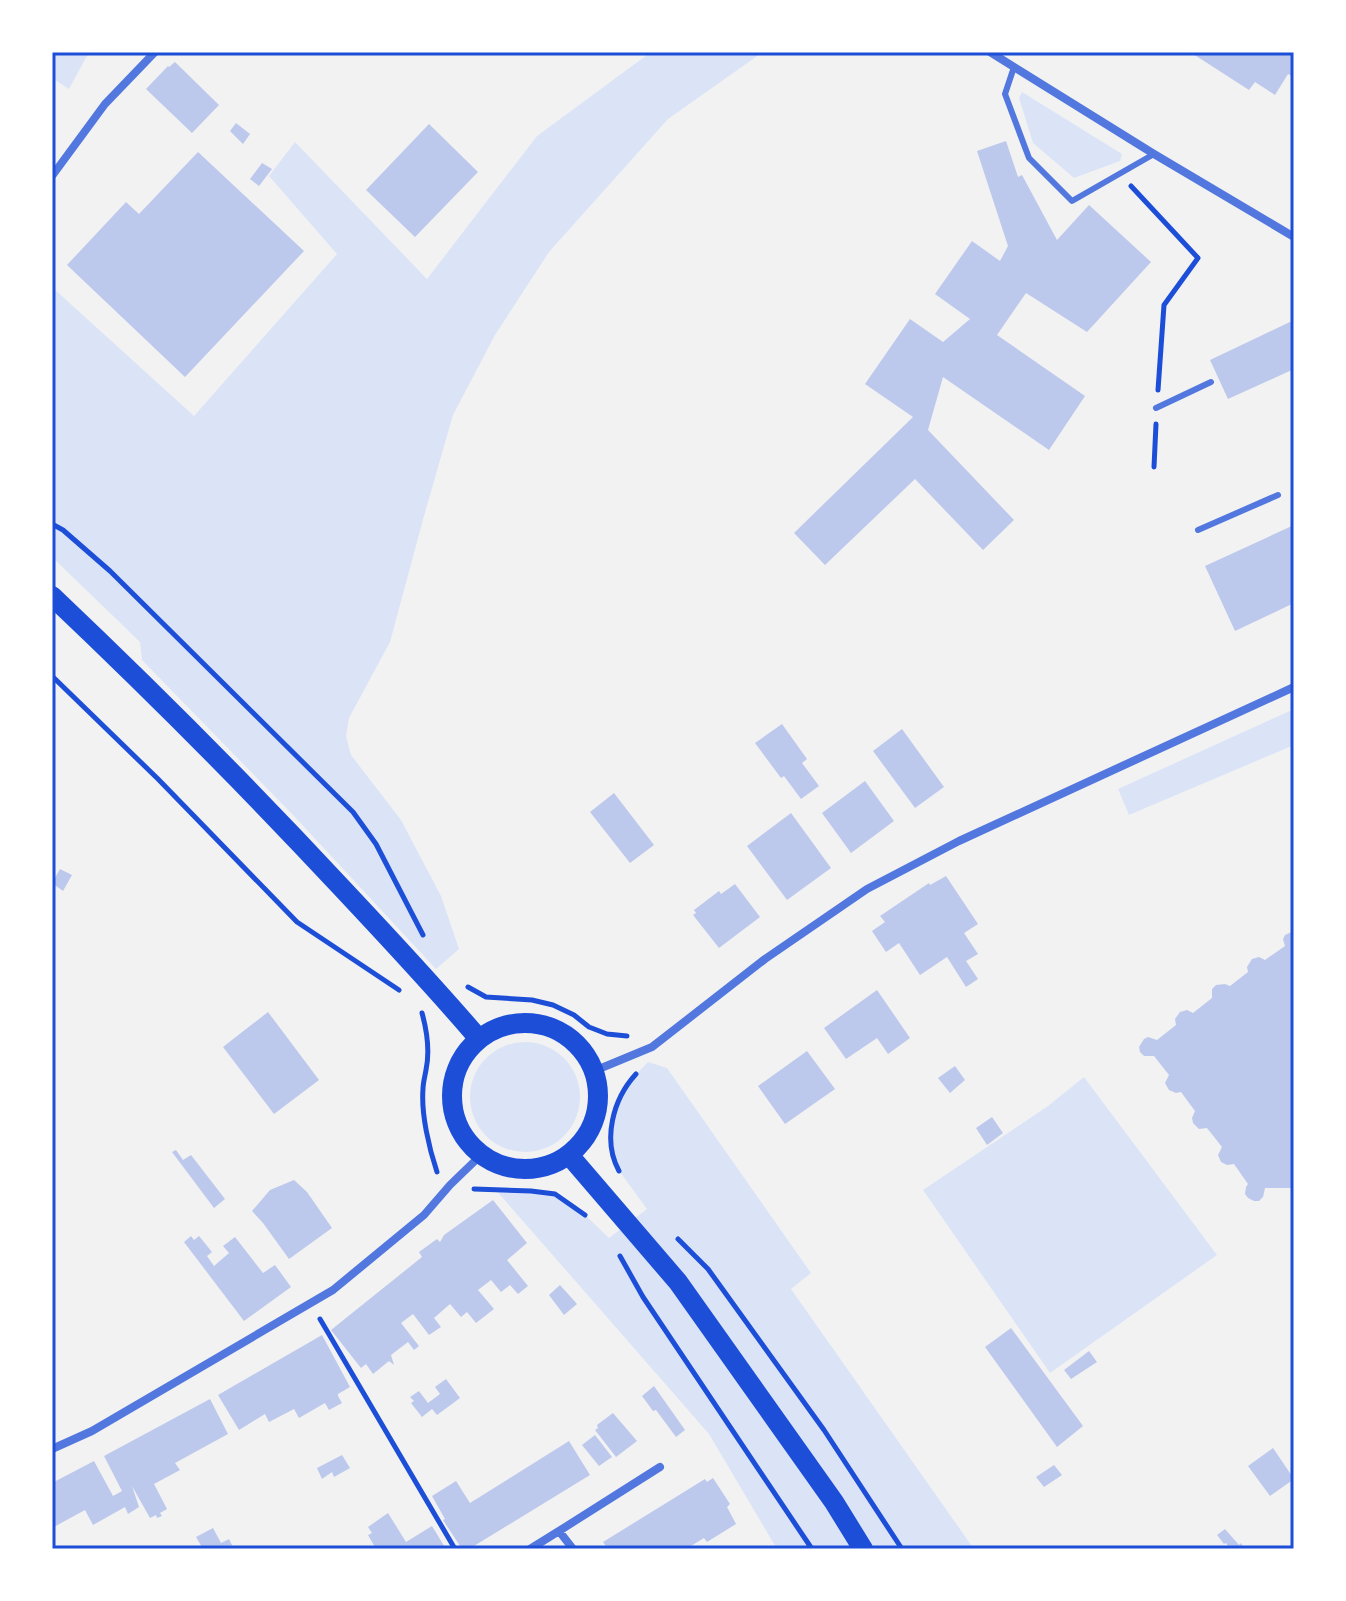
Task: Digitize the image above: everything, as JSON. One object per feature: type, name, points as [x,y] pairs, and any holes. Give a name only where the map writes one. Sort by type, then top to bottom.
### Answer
[{"type":"main road","points":[[52,596],[263,803],[479,1039]]},
{"type":"main road","points":[[521,1023],[544,1026],[565,1035],[582,1050],[594,1071],[599,1094],[596,1117],[585,1138],[569,1155],[553,1164],[534,1169],[515,1169],[497,1164],[481,1155],[465,1139],[455,1119],[451,1097],[454,1076],[464,1056],[479,1039],[498,1028],[521,1023]]},
{"type":"main road","points":[[569,1155],[678,1282],[834,1502],[863,1549]]},
{"type":"street","points":[[52,176],[105,104],[155,52]]},
{"type":"street","points":[[990,52],[1294,237]]},
{"type":"street","points":[[594,1071],[652,1047],[765,959],[867,889],[959,841],[1294,687]]},
{"type":"street","points":[[52,1449],[92,1431],[333,1290],[424,1215],[481,1155]]},
{"type":"street","points":[[530,1549],[660,1467]]},
{"type":"street","points":[[559,1531],[573,1549]]},
{"type":"lane","points":[[1014,67],[1005,94],[1029,158],[1072,201],[1154,154]]},
{"type":"lane","points":[[1156,408],[1211,382]]},
{"type":"lane","points":[[1198,530],[1278,495]]},
{"type":"path","points":[[1120,174],[1198,258],[1164,305],[1154,467]]},
{"type":"path","points":[[52,524],[110,571],[353,812],[376,844],[424,938]]},
{"type":"path","points":[[52,676],[158,779],[297,922],[407,994]]},
{"type":"path","points":[[462,983],[486,997],[532,1000],[553,1005],[574,1015],[589,1027],[607,1034],[628,1036],[648,1062],[625,1086],[611,1129],[610,1149],[624,1178]]},
{"type":"path","points":[[419,1002],[428,1045],[423,1109],[437,1172]]},
{"type":"path","points":[[464,1197],[475,1189],[555,1194],[592,1221]]},
{"type":"path","points":[[677,1239],[708,1269],[824,1430],[902,1549]]},
{"type":"path","points":[[616,1250],[643,1297],[812,1549]]},
{"type":"path","points":[[311,1302],[455,1549]]},
{"type":"shaded area","points":[[52,52],[89,52],[69,89],[52,78]]},
{"type":"shaded area","points":[[651,52],[763,52],[668,119],[549,252],[495,335],[453,415],[390,642],[349,718],[346,736],[351,755],[401,820],[441,896],[459,949],[436,969],[294,816],[142,660],[140,642],[52,557],[52,287],[194,416],[337,254],[269,176],[295,142],[427,279],[537,136]]},
{"type":"shaded area","points":[[1022,92],[1122,154],[1120,161],[1074,178],[1033,143],[1019,98]]},
{"type":"shaded area","points":[[1294,709],[1294,745],[1129,815],[1118,789]]},
{"type":"shaded area","points":[[525,1042],[546,1046],[564,1058],[576,1076],[580,1097],[576,1118],[564,1136],[546,1148],[525,1152],[504,1148],[486,1136],[474,1118],[470,1097],[474,1076],[486,1058],[504,1046]]},
{"type":"shaded area","points":[[648,1062],[667,1068],[811,1273],[791,1289],[974,1549],[777,1549],[709,1434],[495,1189],[555,1194],[583,1213],[609,1238],[647,1209],[617,1168],[611,1129],[625,1086]]},
{"type":"shaded area","points":[[1084,1077],[1217,1255],[1050,1373],[923,1190],[1048,1106]]},
{"type":"building","points":[[1190,52],[1294,52],[1294,77],[1288,74],[1275,95],[1255,82],[1249,90]]},
{"type":"building","points":[[175,62],[219,105],[192,133],[146,89]]},
{"type":"building","points":[[236,123],[250,134],[243,144],[230,131]]},
{"type":"building","points":[[429,124],[478,172],[415,237],[366,190]]},
{"type":"building","points":[[1006,141],[1018,177],[1022,175],[1057,240],[1089,205],[1151,262],[1087,332],[1026,293],[997,335],[1085,396],[1049,450],[943,377],[928,430],[1014,520],[983,550],[915,479],[825,565],[794,533],[913,417],[865,384],[910,319],[943,342],[970,319],[935,294],[972,241],[1000,261],[1008,246],[977,151]]},
{"type":"building","points":[[198,152],[304,251],[185,377],[67,265],[126,202],[139,214]]},
{"type":"building","points":[[262,163],[272,169],[259,186],[250,179]]},
{"type":"building","points":[[1294,320],[1294,369],[1228,399],[1210,360]]},
{"type":"building","points":[[1294,525],[1294,603],[1235,631],[1205,566]]},
{"type":"building","points":[[782,724],[807,759],[802,763],[819,786],[801,799],[755,743]]},
{"type":"building","points":[[902,729],[944,787],[915,808],[873,751]]},
{"type":"building","points":[[865,781],[894,821],[851,853],[822,813]]},
{"type":"building","points":[[614,793],[654,845],[630,863],[590,812]]},
{"type":"building","points":[[791,813],[831,868],[787,900],[747,846]]},
{"type":"building","points":[[60,869],[72,875],[63,891],[52,883]]},
{"type":"building","points":[[946,876],[978,924],[964,933],[978,954],[966,961],[978,979],[966,987],[947,957],[920,975],[899,943],[886,952],[872,931],[885,922],[880,916],[929,883]]},
{"type":"building","points":[[735,884],[760,917],[719,948],[693,915],[696,913],[694,910],[719,891],[721,894]]},
{"type":"building","points":[[1294,931],[1294,1188],[1265,1188],[1263,1197],[1254,1201],[1245,1194],[1248,1184],[1234,1164],[1221,1162],[1218,1155],[1222,1147],[1207,1128],[1199,1129],[1193,1123],[1195,1111],[1181,1092],[1169,1090],[1165,1083],[1169,1075],[1154,1056],[1144,1056],[1139,1047],[1144,1039],[1157,1040],[1176,1025],[1175,1019],[1180,1012],[1187,1010],[1193,1013],[1212,998],[1212,989],[1216,985],[1230,986],[1248,972],[1247,967],[1252,959],[1259,957],[1265,960],[1285,946],[1285,935]]},
{"type":"building","points":[[877,990],[910,1038],[888,1054],[877,1038],[846,1059],[824,1028]]},
{"type":"building","points":[[268,1012],[319,1080],[274,1114],[223,1047]]},
{"type":"building","points":[[807,1051],[835,1089],[785,1124],[758,1086]]},
{"type":"building","points":[[955,1066],[965,1080],[950,1093],[938,1078]]},
{"type":"building","points":[[992,1117],[1003,1133],[987,1145],[976,1128]]},
{"type":"building","points":[[176,1150],[183,1160],[191,1155],[225,1199],[214,1208],[172,1152]]},
{"type":"building","points":[[294,1180],[307,1192],[332,1228],[289,1259],[252,1211],[270,1190]]},
{"type":"building","points":[[493,1200],[527,1243],[507,1260],[528,1286],[518,1294],[510,1285],[501,1292],[491,1280],[478,1290],[494,1309],[476,1323],[467,1312],[461,1317],[450,1304],[434,1318],[441,1327],[429,1335],[413,1314],[401,1323],[419,1346],[414,1350],[408,1342],[391,1355],[394,1365],[389,1361],[373,1374],[366,1364],[361,1368],[331,1330],[422,1257],[419,1252],[437,1239],[440,1242],[444,1235]]},
{"type":"building","points":[[191,1236],[194,1240],[199,1236],[212,1252],[207,1256],[214,1266],[229,1253],[223,1246],[235,1237],[263,1273],[275,1265],[291,1287],[244,1321],[184,1242]]},
{"type":"building","points":[[560,1285],[577,1304],[564,1315],[549,1295]]},
{"type":"building","points":[[1011,1328],[1083,1426],[1057,1447],[985,1347]]},
{"type":"building","points":[[322,1335],[350,1387],[338,1394],[342,1403],[329,1410],[325,1403],[299,1418],[294,1409],[269,1422],[265,1414],[239,1430],[218,1395]]},
{"type":"building","points":[[1089,1351],[1097,1362],[1071,1379],[1064,1370]]},
{"type":"building","points":[[446,1379],[460,1398],[437,1415],[432,1409],[422,1417],[410,1397],[419,1391],[428,1403],[440,1394],[435,1387]]},
{"type":"building","points":[[654,1386],[685,1430],[676,1437],[642,1396]]},
{"type":"building","points":[[210,1399],[228,1434],[175,1463],[180,1470],[154,1484],[167,1509],[160,1513],[162,1516],[150,1518],[132,1486],[139,1507],[128,1514],[125,1507],[93,1525],[85,1510],[52,1528],[52,1483],[94,1461],[113,1496],[122,1491],[104,1456]]},
{"type":"building","points":[[613,1413],[637,1441],[616,1457],[595,1430]]},
{"type":"building","points":[[595,1435],[612,1457],[599,1466],[582,1445]]},
{"type":"building","points":[[569,1441],[590,1475],[469,1549],[462,1549],[432,1496],[456,1481],[470,1503]]},
{"type":"building","points":[[1273,1448],[1294,1479],[1270,1496],[1248,1466]]},
{"type":"building","points":[[342,1455],[350,1468],[334,1477],[332,1472],[322,1479],[317,1468]]},
{"type":"building","points":[[1054,1465],[1062,1475],[1044,1487],[1036,1477]]},
{"type":"building","points":[[713,1478],[730,1504],[727,1507],[736,1524],[707,1542],[704,1538],[686,1549],[608,1549],[603,1542],[705,1479],[707,1482]]},
{"type":"building","points":[[388,1513],[406,1542],[432,1526],[446,1549],[376,1549],[368,1535],[372,1533],[368,1527]]},
{"type":"building","points":[[213,1528],[221,1543],[229,1539],[234,1549],[203,1549],[196,1537]]},
{"type":"building","points":[[1225,1529],[1244,1549],[1230,1549],[1224,1544],[1217,1535]]}]
